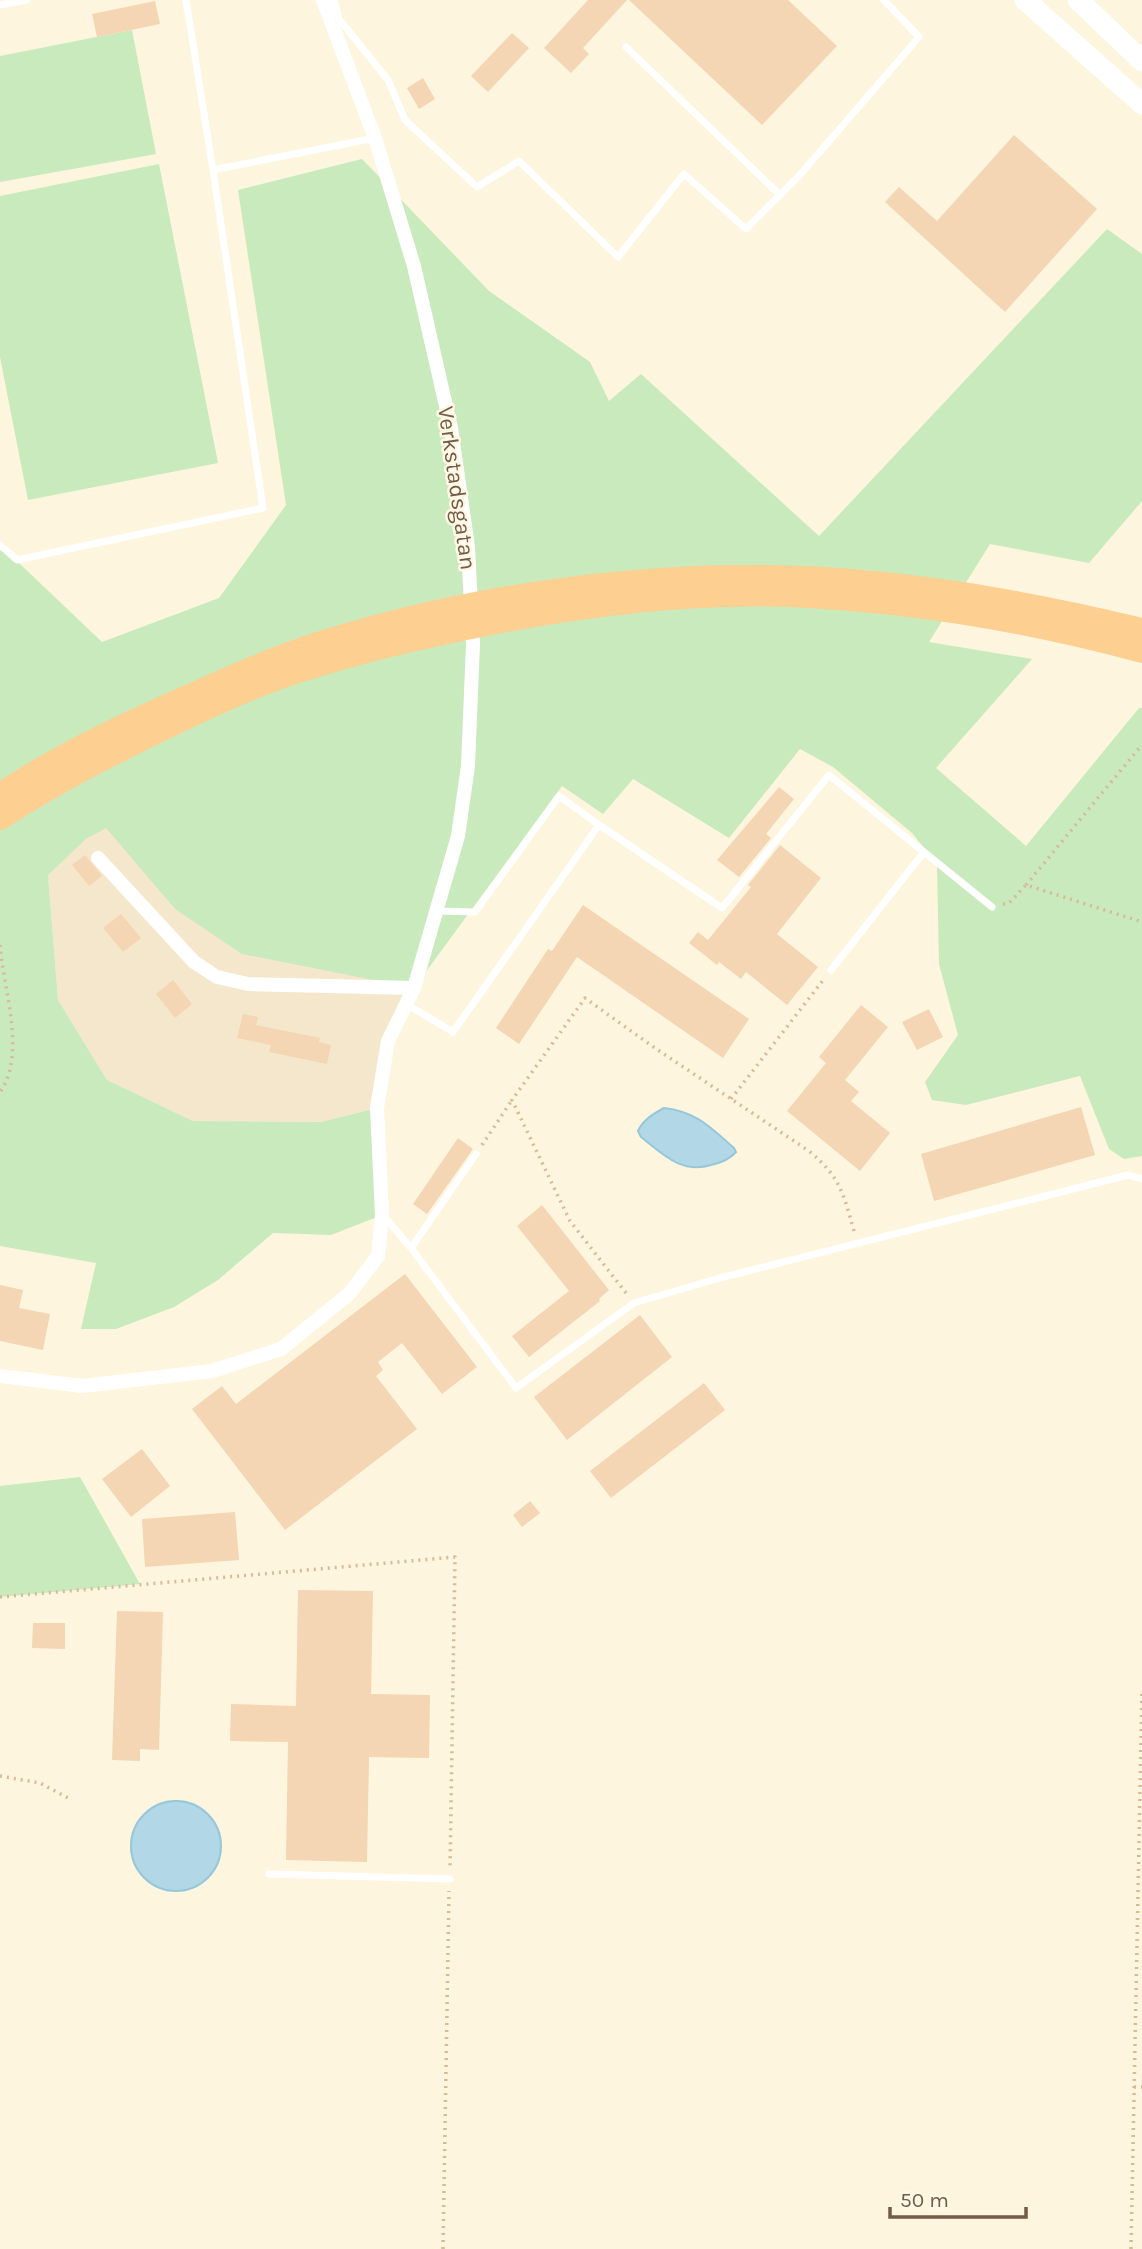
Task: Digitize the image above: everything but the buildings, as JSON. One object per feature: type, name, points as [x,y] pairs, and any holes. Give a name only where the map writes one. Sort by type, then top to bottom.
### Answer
[{"type":"highway","points":[[0,794],[90,741],[209,687],[315,645],[539,604],[622,584],[735,577],[833,580],[904,586],[1023,604],[1142,630]]},
{"type":"highway","points":[[539,604],[721,595],[790,595],[907,606],[1033,624],[1142,651]]},
{"type":"highway","points":[[0,818],[58,782],[218,702],[403,630]]},
{"type":"main road","points":[[1026,0],[1142,104]]},
{"type":"main road","points":[[1078,0],[1142,61]]},
{"type":"street","name":"Verkstadsgatan","points":[[0,1376],[82,1386],[212,1371],[281,1349],[349,1294],[378,1256],[383,1215],[377,1108],[388,1041],[414,988],[458,836],[468,766],[473,644],[468,547],[448,415],[414,266],[375,138],[323,0]]},
{"type":"street","points":[[98,858],[194,962],[217,977],[248,984],[414,988]]},
{"type":"lane","points":[[0,5],[27,0]]},
{"type":"lane","points":[[0,545],[17,560],[263,508],[214,170],[186,0]]},
{"type":"lane","points":[[334,0],[340,19],[388,80],[405,120],[442,156],[477,187],[519,160],[618,257],[684,174],[746,229],[799,176],[919,37],[884,0]]},
{"type":"lane","points":[[626,47],[780,195]]},
{"type":"lane","points":[[214,170],[375,138]]},
{"type":"lane","points":[[437,911],[475,912],[559,796],[722,908],[829,775],[992,907]]},
{"type":"lane","points":[[406,1004],[453,1032],[599,825]]},
{"type":"lane","points":[[831,970],[924,852]]},
{"type":"lane","points":[[411,1248],[476,1154]]},
{"type":"lane","points":[[383,1215],[516,1388],[634,1303],[716,1279],[1128,1175],[1142,1179]]},
{"type":"lane","points":[[269,1874],[450,1880]]},
{"type":"path","points":[[992,907],[1009,903],[1026,886],[1141,746]]},
{"type":"path","points":[[1026,886],[1142,922]]},
{"type":"path","points":[[0,946],[12,1030],[11,1059],[0,1092]]},
{"type":"path","points":[[732,1099],[831,970]]},
{"type":"path","points":[[476,1154],[585,998],[809,1151],[829,1168],[842,1192],[858,1243]]},
{"type":"path","points":[[512,1100],[570,1221],[634,1303]]},
{"type":"path","points":[[0,1597],[455,1558],[443,2249]]},
{"type":"path","points":[[1131,2249],[1142,1690]]},
{"type":"path","points":[[0,1776],[40,1783],[68,1798]]},
{"type":"path","points":[[1134,2087],[1142,2087]]},
{"type":"shaded area","points":[[106,827],[175,909],[414,988],[388,1042],[377,1108],[321,1122],[193,1121],[107,1080],[58,1000],[48,874],[86,839]]},
{"type":"green space","points":[[132,30],[156,154],[0,182],[0,56]]},
{"type":"green space","points":[[362,159],[489,291],[590,362],[609,401],[641,374],[819,536],[1107,229],[1142,254],[1142,501],[1089,563],[990,544],[929,642],[1032,659],[936,768],[1026,846],[1139,708],[1142,708],[1142,1156],[1124,1159],[1109,1149],[1080,1076],[966,1105],[932,1100],[925,1082],[958,1035],[939,964],[937,864],[912,833],[833,767],[800,749],[729,838],[633,779],[603,814],[562,786],[414,988],[242,954],[175,909],[106,828],[86,839],[48,875],[58,1000],[107,1080],[193,1121],[321,1122],[377,1108],[382,1215],[331,1235],[273,1233],[218,1280],[174,1307],[116,1329],[81,1329],[96,1263],[0,1246],[0,545],[102,642],[219,598],[286,505],[238,190]]},
{"type":"green space","points":[[159,164],[218,463],[28,500],[0,357],[0,196]]},
{"type":"green space","points":[[80,1477],[140,1584],[0,1597],[0,1486]]},
{"type":"water","points":[[664,1108],[694,1117],[718,1133],[736,1152],[721,1162],[700,1167],[681,1165],[673,1161],[641,1137],[638,1131],[646,1120]]},
{"type":"water","points":[[176,1801],[193,1805],[208,1814],[217,1829],[221,1846],[217,1863],[208,1878],[193,1887],[176,1891],[159,1887],[144,1878],[135,1863],[131,1846],[135,1829],[144,1814],[159,1805]]}]
